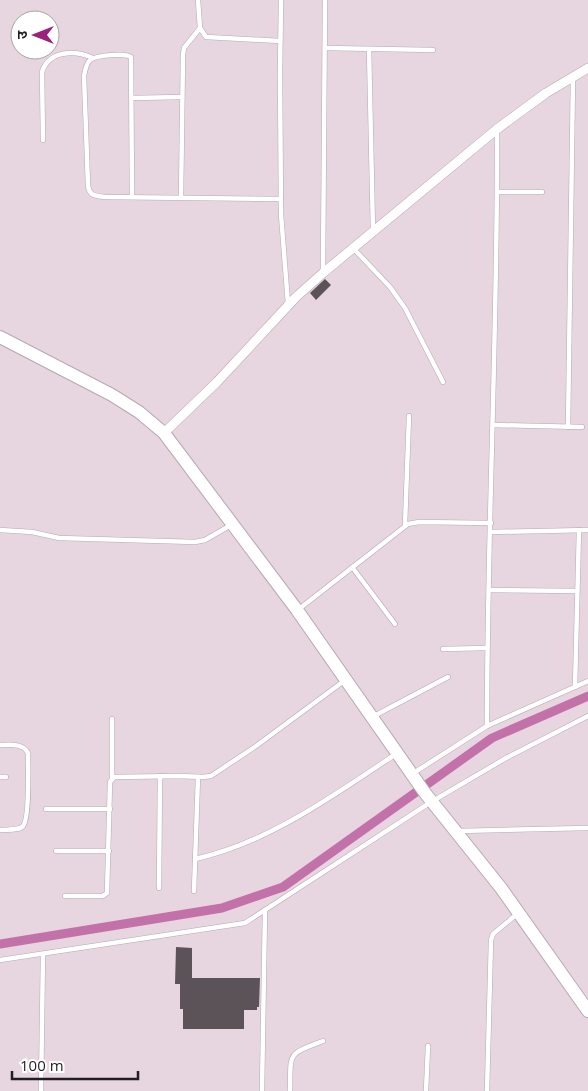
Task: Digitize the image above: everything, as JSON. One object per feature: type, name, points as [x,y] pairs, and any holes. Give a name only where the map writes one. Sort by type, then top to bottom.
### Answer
[{"type":"street","points":[[164,434],[217,382],[288,306],[323,273],[497,129],[546,93],[588,68]]},
{"type":"street","points":[[0,337],[112,395],[139,412],[164,434],[297,610],[413,777],[501,888],[588,1010]]},
{"type":"lane","points":[[198,0],[200,28],[206,37],[280,42]]},
{"type":"lane","points":[[281,0],[281,199],[288,306]]},
{"type":"lane","points":[[323,273],[325,0]]},
{"type":"lane","points":[[181,197],[184,48],[200,28]]},
{"type":"lane","points":[[325,48],[433,50]]},
{"type":"lane","points":[[369,49],[373,232]]},
{"type":"lane","points":[[43,140],[42,72],[44,66],[53,56],[59,54],[79,54],[93,58],[117,55],[130,56],[132,60],[132,197]]},
{"type":"lane","points":[[93,58],[88,64],[84,76],[88,190],[90,193],[96,196],[281,199]]},
{"type":"lane","points":[[568,427],[573,76]]},
{"type":"lane","points":[[132,98],[182,97]]},
{"type":"lane","points":[[487,726],[497,129]]},
{"type":"lane","points":[[497,192],[542,192]]},
{"type":"lane","points":[[353,248],[390,287],[405,308],[443,382]]},
{"type":"lane","points":[[404,526],[410,416]]},
{"type":"lane","points":[[493,425],[582,427]]},
{"type":"lane","points":[[297,610],[404,526],[419,522],[491,523]]},
{"type":"lane","points":[[0,530],[32,532],[60,538],[195,542],[205,540],[232,524]]},
{"type":"lane","points":[[575,687],[579,530]]},
{"type":"lane","points":[[491,532],[588,530]]},
{"type":"lane","points":[[352,567],[395,624]]},
{"type":"lane","points":[[489,590],[577,591]]},
{"type":"lane","points":[[443,649],[487,648]]},
{"type":"lane","points":[[371,717],[448,677]]},
{"type":"lane","points":[[112,779],[117,776],[198,777],[216,773],[345,680]]},
{"type":"lane","points":[[413,777],[487,726],[588,681]]},
{"type":"lane","points":[[0,960],[44,955],[245,923],[428,797],[588,716]]},
{"type":"lane","points":[[65,896],[103,896],[107,894],[112,779],[112,719]]},
{"type":"lane","points":[[0,745],[21,746],[28,753],[25,822],[23,827],[0,830]]},
{"type":"lane","points":[[195,859],[221,853],[283,825],[397,754]]},
{"type":"lane","points":[[159,888],[160,776]]},
{"type":"lane","points":[[0,777],[6,777]]},
{"type":"lane","points":[[194,890],[198,777]]},
{"type":"lane","points":[[46,809],[110,810]]},
{"type":"lane","points":[[455,831],[588,828]]},
{"type":"lane","points":[[56,851],[109,851]]},
{"type":"lane","points":[[262,1091],[265,910]]},
{"type":"lane","points":[[487,1091],[491,940],[493,934],[518,913]]},
{"type":"lane","points":[[41,1091],[44,955]]},
{"type":"lane","points":[[290,1091],[293,1054],[323,1041]]},
{"type":"lane","points":[[426,1091],[428,1046]]},
{"type":"shaded area","points":[[0,0],[588,0],[588,1091],[0,1091]]},
{"type":"building","points":[[325,279],[331,285],[316,300],[310,293]]},
{"type":"building","points":[[176,947],[192,948],[192,978],[260,978],[259,1007],[257,1007],[257,1010],[244,1010],[244,1029],[183,1029],[183,1009],[180,1009],[180,984],[175,984]]},
{"type":"waterway","points":[[0,944],[222,908],[283,887],[492,738],[588,696]]}]
